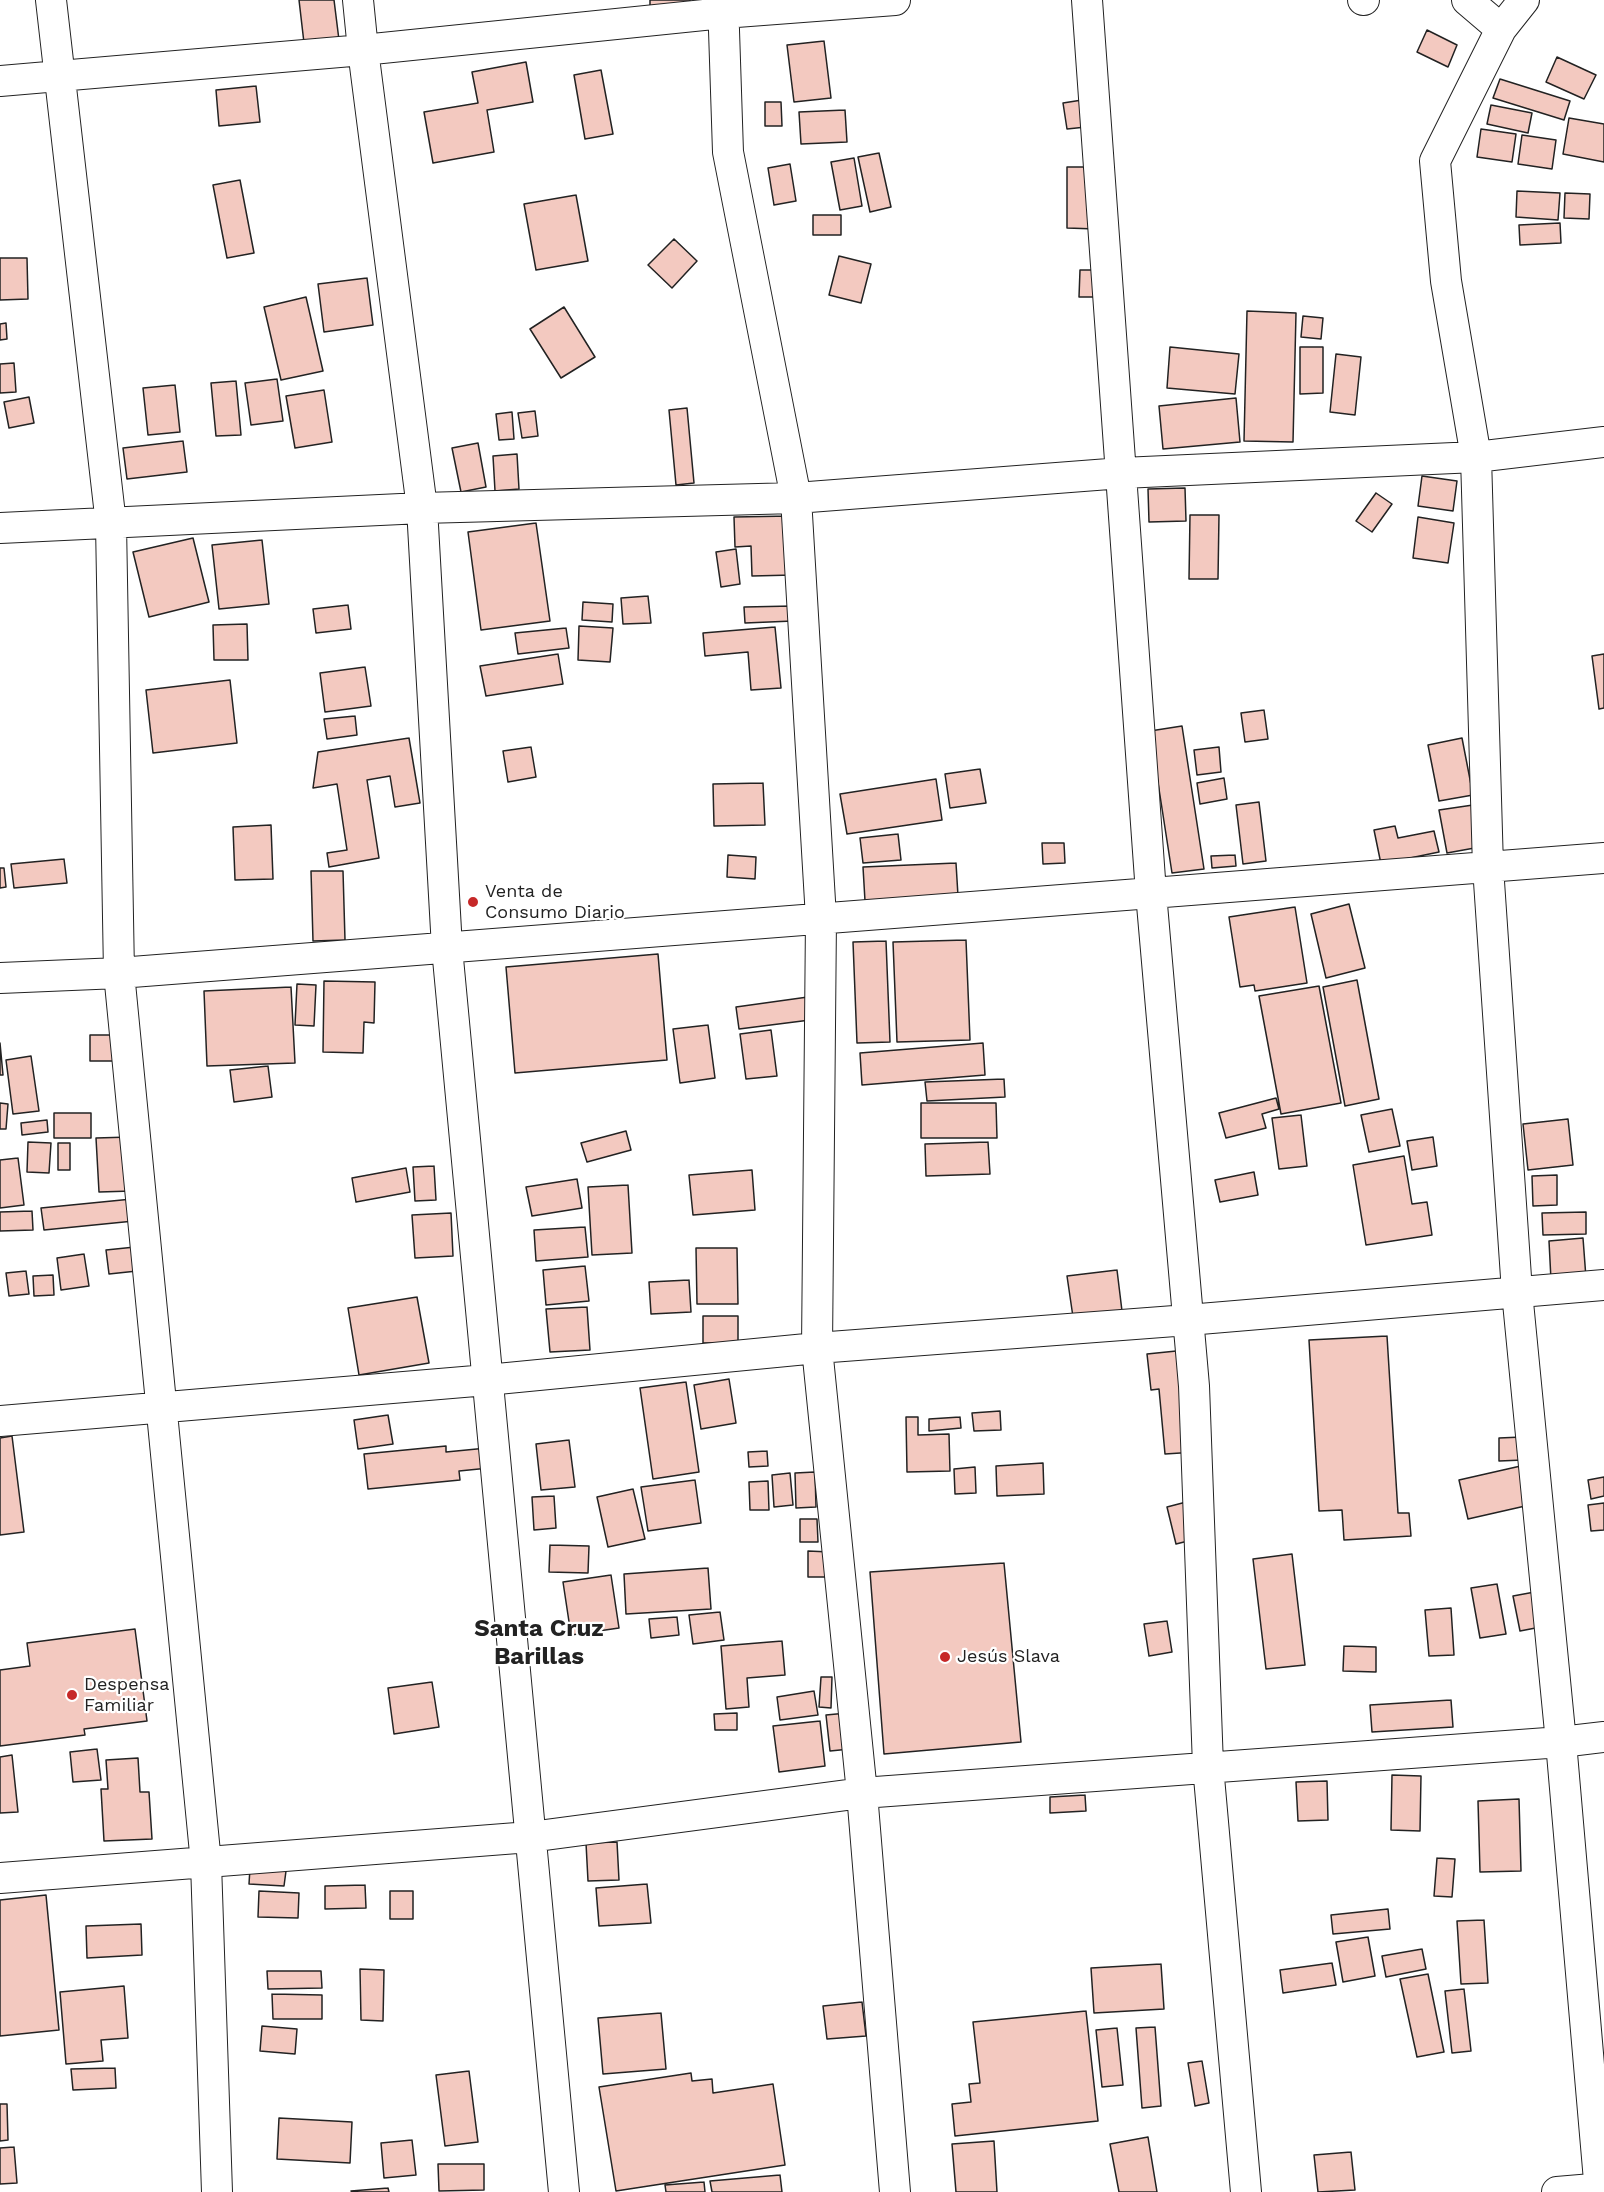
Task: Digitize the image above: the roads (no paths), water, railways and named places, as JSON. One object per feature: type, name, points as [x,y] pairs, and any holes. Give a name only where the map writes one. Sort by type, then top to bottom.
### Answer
[{"type":"street","points":[[51,0],[111,524],[119,974],[206,1863],[218,2192]]},
{"type":"street","points":[[358,0],[422,508],[447,948],[564,2192]]},
{"type":"street","points":[[0,81],[363,50],[723,6],[895,0]]},
{"type":"street","points":[[1087,0],[1151,893],[1194,1386],[1208,1766],[1246,2192]]},
{"type":"street","points":[[1467,0],[1501,29]]},
{"type":"street","points":[[1524,0],[1501,29],[1435,161],[1446,281],[1476,457],[1488,867],[1517,1292],[1561,1742],[1601,2189],[1557,2192]]},
{"type":"street","points":[[723,6],[728,152],[796,498],[821,918],[818,1347],[862,1793],[895,2192]]},
{"type":"street","points":[[0,528],[422,508],[796,498],[1122,473],[1476,457],[1604,442]]},
{"type":"street","points":[[0,978],[119,974],[1604,858]]},
{"type":"street","points":[[0,1421],[487,1380],[818,1347],[1188,1320],[1604,1285]]},
{"type":"street","points":[[0,1878],[530,1837],[862,1793],[1604,1737]]},
{"type":"place","name":"Venta de Consumo Diario","points":[[473,902]]},
{"type":"place","name":"Jesús Slava","points":[[945,1657]]},
{"type":"place","name":"Despensa Familiar","points":[[72,1695]]},
{"type":"district","name":"Santa Cruz Barillas","points":[[539,1643]]}]
